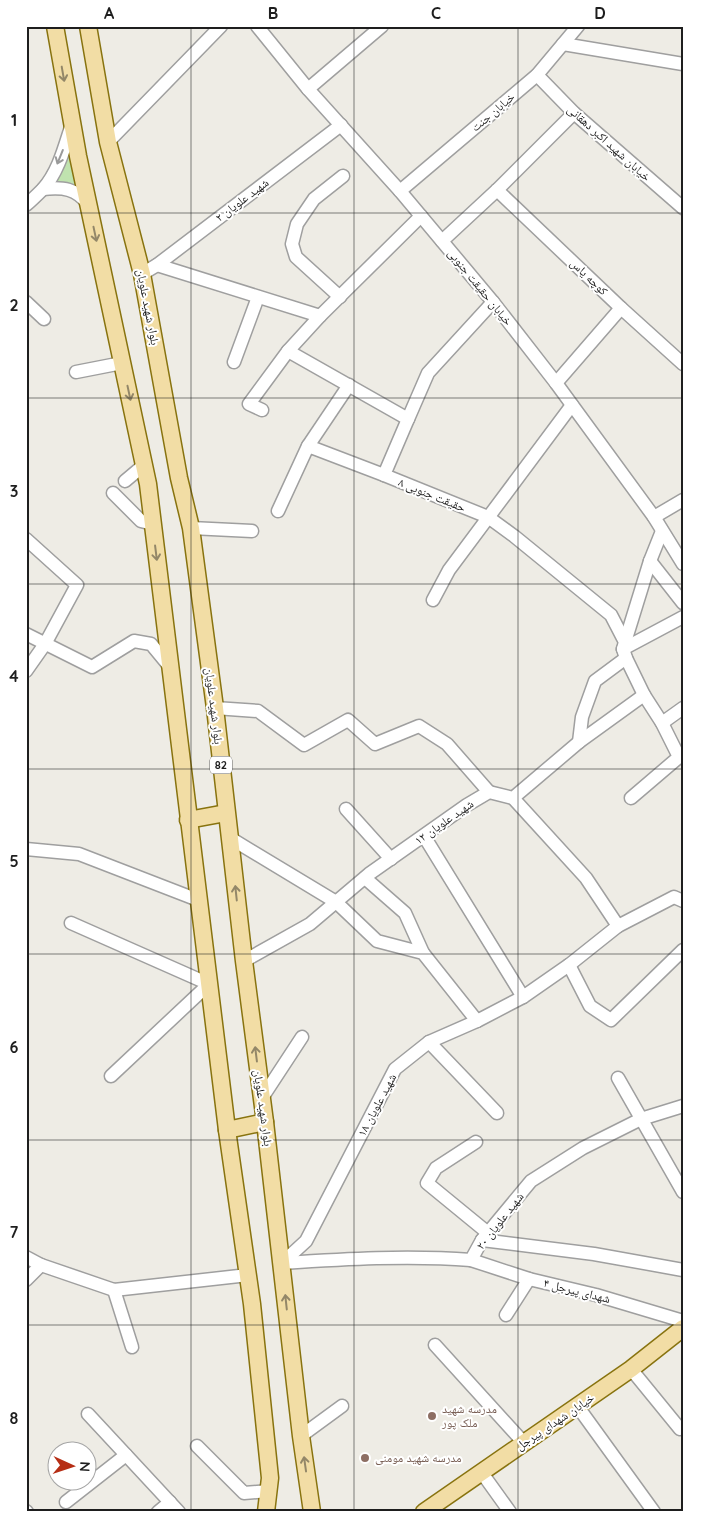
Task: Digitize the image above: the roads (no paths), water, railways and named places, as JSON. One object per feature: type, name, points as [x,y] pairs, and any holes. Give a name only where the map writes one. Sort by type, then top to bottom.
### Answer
[{"type":"main road","points":[[55,26],[72,123],[148,484],[227,1130],[248,1276],[270,1478],[266,1512]]},
{"type":"main road","name":"بلوار شهید علویان","points":[[88,26],[108,142],[142,274],[179,478],[190,528],[214,708],[312,1512]]},
{"type":"main road","points":[[188,820],[226,813]]},
{"type":"main road","points":[[227,1130],[265,1122]]},
{"type":"main road","name":"خیابان شهدای پیرجل","points":[[424,1512],[578,1407],[683,1328]]},
{"type":"street","points":[[108,142],[221,26]]},
{"type":"street","name":"خیابان حقیقت جنوبی","points":[[257,26],[308,89],[400,191],[493,302],[556,383],[654,517],[683,564]]},
{"type":"street","points":[[308,89],[382,26]]},
{"type":"street","name":"خیابان جنت","points":[[400,191],[537,75],[578,26]]},
{"type":"street","points":[[563,44],[683,64]]},
{"type":"street","name":"خیابان شهید اکبر دهقانی","points":[[537,75],[574,113],[683,208]]},
{"type":"street","points":[[442,241],[497,190],[574,113]]},
{"type":"street","points":[[26,205],[43,189],[50,179],[58,163],[72,123]]},
{"type":"street","name":"شهید علویان ۲","points":[[142,274],[157,265],[341,125]]},
{"type":"street","points":[[340,297],[296,257],[292,244],[297,224],[314,199],[343,176]]},
{"type":"street","points":[[43,189],[64,188],[77,192],[89,205]]},
{"type":"street","name":"کوچه یاس","points":[[497,190],[683,364]]},
{"type":"street","points":[[262,410],[249,404],[288,351],[320,316],[421,216]]},
{"type":"street","points":[[157,265],[320,316]]},
{"type":"street","points":[[234,362],[258,297]]},
{"type":"street","points":[[26,302],[44,318]]},
{"type":"street","name":"حقیقت جنوبی ۸","points":[[493,302],[428,373],[384,475],[488,517],[611,615],[644,694],[662,723],[679,757],[631,798]]},
{"type":"street","points":[[556,383],[621,308]]},
{"type":"street","points":[[288,351],[408,419]]},
{"type":"street","points":[[76,372],[122,364]]},
{"type":"street","points":[[278,510],[308,446],[349,385]]},
{"type":"street","points":[[433,600],[449,570],[572,405]]},
{"type":"street","points":[[308,446],[384,475]]},
{"type":"street","points":[[125,481],[144,465]]},
{"type":"street","points":[[113,493],[141,521],[153,524]]},
{"type":"street","points":[[654,517],[683,500]]},
{"type":"street","points":[[190,528],[252,531]]},
{"type":"street","points":[[625,650],[650,561],[662,531]]},
{"type":"street","points":[[26,539],[77,586],[45,644],[26,671]]},
{"type":"street","points":[[650,561],[683,603]]},
{"type":"street","points":[[578,742],[582,717],[595,681],[625,650],[683,617]]},
{"type":"street","points":[[26,634],[92,667],[134,641],[151,644],[170,667]]},
{"type":"street","points":[[513,798],[578,742],[644,694]]},
{"type":"street","points":[[214,708],[258,711],[304,745],[348,720],[376,744],[419,726],[447,744],[489,792],[513,798],[586,878],[618,926]]},
{"type":"street","points":[[662,723],[683,708]]},
{"type":"street","name":"شهید علویان ۱۲","points":[[244,961],[310,924],[365,878],[467,805],[489,792]]},
{"type":"street","points":[[346,809],[391,859]]},
{"type":"street","points":[[424,836],[523,997]]},
{"type":"street","points":[[230,838],[336,902],[378,941],[423,953]]},
{"type":"street","points":[[26,849],[79,854],[198,900]]},
{"type":"street","points":[[365,878],[405,913],[423,953],[477,1021]]},
{"type":"street","name":"شهید علویان ۱۸","points":[[282,1263],[306,1241],[395,1069],[429,1042],[477,1021],[523,997],[569,965],[618,926],[674,897],[683,900]]},
{"type":"street","points":[[71,922],[209,984],[111,1076]]},
{"type":"street","points":[[569,965],[590,1006],[611,1020],[683,950]]},
{"type":"street","points":[[262,1098],[302,1037]]},
{"type":"street","points":[[429,1042],[497,1113]]},
{"type":"street","points":[[618,1078],[683,1192]]},
{"type":"street","name":"شهید علویان ۲۰","points":[[282,1263],[375,1257],[471,1260],[485,1236],[531,1181],[583,1148],[641,1119],[683,1106]]},
{"type":"street","points":[[476,1142],[436,1168],[427,1184],[485,1236],[683,1270]]},
{"type":"street","points":[[26,1257],[41,1265],[114,1290],[248,1276]]},
{"type":"street","name":"شهدای پیرجل ۴","points":[[471,1260],[529,1280],[596,1295],[683,1321]]},
{"type":"street","points":[[26,1280],[41,1265]]},
{"type":"street","points":[[506,1314],[529,1280]]},
{"type":"street","points":[[114,1290],[132,1347]]},
{"type":"street","points":[[435,1345],[524,1444]]},
{"type":"street","points":[[631,1369],[680,1429],[683,1427]]},
{"type":"street","points":[[302,1436],[342,1406]]},
{"type":"street","points":[[578,1407],[654,1512]]},
{"type":"street","points":[[88,1414],[175,1507],[158,1512]]},
{"type":"street","points":[[197,1446],[244,1493],[269,1491]]},
{"type":"street","points":[[66,1502],[126,1455]]},
{"type":"street","points":[[482,1473],[510,1512]]},
{"type":"place","name":"مدرسه شهید ملک پور","points":[[432,1416]]},
{"type":"place","name":"مدرسه شهید مومنی","points":[[365,1458]]}]
